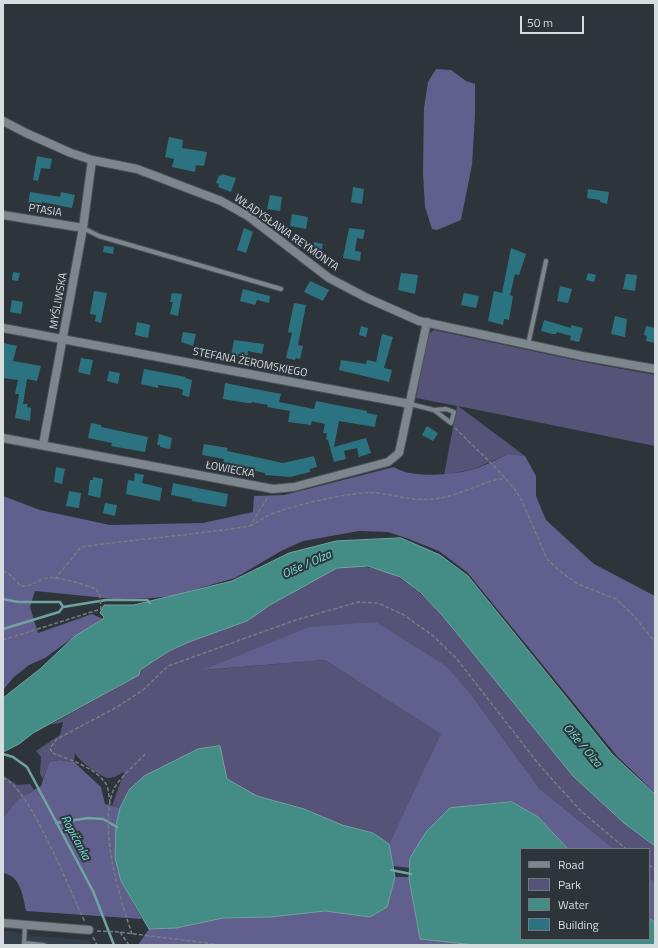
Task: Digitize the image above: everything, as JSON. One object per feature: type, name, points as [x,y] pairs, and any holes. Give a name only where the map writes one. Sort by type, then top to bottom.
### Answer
[{"type":"street","name":"WŁADYSŁAWA REYMONTA","points":[[3,120],[26,133],[92,160],[138,169],[228,204],[248,216],[329,278],[365,297],[427,322],[528,345],[655,369]]},
{"type":"street","name":"MYŚLIWSKA","points":[[43,445],[84,228],[92,160]]},
{"type":"street","name":"PTASIA","points":[[3,215],[84,228]]},
{"type":"street","points":[[410,404],[427,322]]},
{"type":"street","name":"STEFANA ŻEROMSKIEGO","points":[[3,328],[410,404]]},
{"type":"street","name":"ŁOWIECKA","points":[[3,438],[273,489],[294,487],[388,462],[399,453],[410,404]]},
{"type":"street","points":[[3,923],[92,930]]},
{"type":"lane","points":[[84,228],[99,236],[281,288]]},
{"type":"lane","points":[[528,345],[546,261]]},
{"type":"lane","points":[[410,404],[434,410],[446,409],[454,412],[451,423],[434,410]]},
{"type":"lane","points":[[25,925],[24,944],[44,945]]},
{"type":"path","points":[[451,423],[505,478],[522,501],[547,559],[561,572],[578,584],[616,599],[633,615],[655,642]]},
{"type":"path","points":[[55,579],[81,546],[156,537],[197,535],[250,526],[278,511],[360,493],[378,492],[410,500],[452,496],[493,480],[505,478]]},
{"type":"path","points":[[250,526],[273,489]]},
{"type":"path","points":[[3,571],[10,574],[21,586],[32,586],[47,578],[96,589],[100,596],[101,606],[101,609],[3,640]]},
{"type":"path","points":[[132,934],[115,878],[109,826],[110,803],[107,785],[93,772],[77,761],[52,753],[50,748],[57,739],[117,707],[143,690],[168,666],[296,620],[358,602],[378,603],[404,615],[432,635],[456,658],[541,767],[581,811],[625,848]]},
{"type":"path","points":[[110,803],[114,789],[145,754]]},
{"type":"path","points":[[3,778],[10,780],[16,786],[34,814],[92,930],[120,932],[221,945]]},
{"type":"path","points":[[120,932],[129,945]]},
{"type":"shaded area","points":[[436,69],[451,70],[466,81],[475,84],[472,165],[461,220],[437,230],[432,229],[425,207],[423,173],[424,108],[428,82]]},
{"type":"shaded area","points":[[508,454],[525,456],[536,476],[536,496],[546,520],[594,564],[655,596],[655,793],[617,756],[467,572],[439,551],[388,532],[359,531],[303,541],[281,551],[235,578],[172,596],[115,599],[35,591],[30,607],[38,633],[92,614],[103,619],[75,636],[45,658],[29,665],[14,677],[3,690],[3,496],[40,510],[110,525],[203,523],[253,512],[254,496],[284,495],[394,467],[401,471],[411,473],[433,475],[455,473],[478,468]]},
{"type":"shaded area","points":[[376,622],[446,666],[473,697],[539,788],[613,848],[567,848],[538,818],[511,802],[487,804],[411,858],[410,868],[393,866],[389,844],[441,734],[325,660],[203,670],[309,627]]},
{"type":"shaded area","points":[[59,760],[74,762],[101,787],[105,804],[120,808],[116,825],[121,881],[142,919],[26,911],[20,888],[14,878],[3,873],[3,818],[17,800],[41,786],[49,762]]},
{"type":"shaded area","points":[[395,877],[409,877],[420,939],[475,945],[138,945],[149,929],[176,928],[223,918],[270,917],[325,911],[370,917],[387,907]]},
{"type":"shaded area","points":[[650,878],[655,882],[655,923],[650,919]]},
{"type":"shaded area","points":[[3,930],[32,936],[89,940],[92,945],[3,945]]},
{"type":"green space","points":[[434,330],[584,362],[655,375],[655,446],[458,406],[525,456],[508,454],[474,469],[444,475],[457,406],[416,398],[428,334]]},
{"type":"green space","points":[[353,566],[381,570],[403,580],[422,595],[442,615],[573,776],[624,823],[655,846],[655,882],[650,878],[650,848],[613,848],[539,788],[473,697],[376,622],[205,670],[325,660],[442,734],[389,844],[373,833],[342,825],[304,809],[256,796],[227,779],[198,749],[129,790],[120,808],[112,806],[124,772],[113,777],[105,777],[80,760],[75,753],[74,762],[59,760],[49,762],[43,779],[40,774],[41,757],[36,751],[60,735],[63,722],[50,725],[139,675],[140,670],[169,651],[189,642],[247,621],[270,605],[337,568]]},
{"type":"green space","points":[[3,775],[17,785],[30,784],[34,790],[17,800],[3,818]]},
{"type":"water","name":"Olše / Olza","points":[[401,538],[440,555],[468,576],[612,754],[655,794],[655,846],[624,823],[573,776],[442,615],[420,592],[400,577],[368,566],[337,568],[270,605],[247,621],[189,642],[169,651],[140,670],[139,675],[33,733],[19,744],[3,752],[3,698],[40,669],[75,636],[103,619],[104,617],[100,613],[104,605],[134,605],[232,581],[289,553],[336,541]]},
{"type":"water","points":[[220,746],[227,779],[257,796],[304,809],[342,825],[373,833],[389,844],[395,877],[387,907],[370,917],[325,911],[270,917],[223,918],[176,928],[149,929],[121,881],[115,858],[116,825],[120,808],[129,790],[144,776],[198,749]]},
{"type":"water","points":[[512,802],[538,817],[567,848],[520,848],[520,940],[650,940],[650,919],[655,923],[655,945],[475,945],[420,939],[409,878],[410,858],[426,832],[450,808]]},
{"type":"building","points":[[169,137],[183,140],[182,148],[207,152],[204,166],[196,165],[195,172],[172,167],[174,159],[165,157]]},
{"type":"building","points":[[37,156],[52,159],[50,169],[41,168],[38,181],[33,180]]},
{"type":"building","points":[[222,174],[236,178],[231,192],[218,187],[219,184],[216,183],[219,175],[221,176]]},
{"type":"building","points":[[353,187],[364,189],[362,204],[351,202]]},
{"type":"building","points":[[588,189],[609,192],[607,204],[600,202],[600,200],[587,198]]},
{"type":"building","points":[[30,192],[60,197],[61,192],[75,195],[72,208],[42,202],[41,207],[28,205]]},
{"type":"building","points":[[270,195],[282,197],[280,211],[267,209]]},
{"type":"building","points":[[292,214],[308,217],[306,229],[290,226]]},
{"type":"building","points":[[244,228],[253,232],[246,253],[237,250]]},
{"type":"building","points":[[349,228],[365,230],[363,239],[357,238],[355,251],[361,252],[360,261],[343,258]]},
{"type":"building","points":[[314,242],[323,244],[321,252],[313,250]]},
{"type":"building","points":[[104,246],[114,247],[113,254],[103,252]]},
{"type":"building","points":[[511,248],[526,254],[519,275],[515,274],[510,295],[513,296],[509,320],[504,319],[503,325],[488,321],[494,291],[502,293]]},
{"type":"building","points":[[13,272],[20,273],[18,281],[12,280]]},
{"type":"building","points":[[401,273],[418,275],[415,294],[398,290]]},
{"type":"building","points":[[588,273],[596,275],[594,282],[586,280]]},
{"type":"building","points":[[626,274],[637,275],[635,291],[623,289]]},
{"type":"building","points":[[310,281],[329,290],[323,301],[304,292]]},
{"type":"building","points":[[560,286],[572,289],[568,303],[557,301]]},
{"type":"building","points":[[243,289],[270,296],[269,303],[257,300],[255,305],[240,301]]},
{"type":"building","points":[[94,291],[107,293],[101,323],[95,321],[96,315],[90,314]]},
{"type":"building","points":[[172,293],[182,294],[178,316],[170,314],[173,302],[170,302]]},
{"type":"building","points":[[464,293],[479,296],[476,308],[461,305]]},
{"type":"building","points":[[12,300],[23,302],[21,314],[10,312]]},
{"type":"building","points":[[294,303],[306,305],[298,345],[303,346],[300,359],[296,358],[295,360],[286,358],[292,333],[288,332]]},
{"type":"building","points":[[615,316],[627,319],[625,337],[611,334]]},
{"type":"building","points":[[544,320],[571,328],[571,325],[583,328],[579,342],[570,340],[571,336],[557,332],[556,334],[552,334],[541,331]]},
{"type":"building","points":[[137,322],[150,325],[148,338],[135,335]]},
{"type":"building","points":[[361,326],[368,328],[366,337],[359,335]]},
{"type":"building","points":[[646,326],[655,328],[655,343],[646,341],[647,336],[644,335]]},
{"type":"building","points":[[183,332],[196,334],[193,346],[181,342]]},
{"type":"building","points":[[382,334],[393,337],[384,368],[392,370],[389,382],[339,370],[341,360],[366,364],[367,360],[376,362]]},
{"type":"building","points":[[234,340],[264,344],[262,354],[248,351],[247,358],[231,355]]},
{"type":"building","points":[[3,343],[17,346],[13,361],[41,366],[37,381],[27,379],[23,404],[28,404],[27,407],[31,408],[30,421],[15,418],[19,394],[15,394],[18,380],[3,378]]},
{"type":"building","points":[[81,358],[93,360],[90,375],[78,372]]},
{"type":"building","points":[[144,369],[186,377],[185,378],[192,380],[189,397],[182,395],[183,390],[178,388],[158,385],[158,388],[141,384]]},
{"type":"building","points":[[109,371],[120,373],[118,384],[107,381]]},
{"type":"building","points":[[225,383],[281,394],[279,402],[314,409],[316,401],[367,411],[367,413],[377,415],[375,427],[339,421],[334,447],[366,438],[371,453],[359,457],[357,448],[344,451],[346,459],[334,462],[328,440],[326,439],[327,433],[323,433],[325,424],[312,421],[311,425],[288,422],[290,411],[267,407],[268,405],[252,402],[247,403],[223,399]]},
{"type":"building","points":[[91,423],[101,425],[101,427],[148,437],[145,452],[111,446],[112,443],[88,438]]},
{"type":"building","points":[[427,426],[438,433],[433,441],[422,435]]},
{"type":"building","points":[[159,434],[172,438],[170,449],[157,445]]},
{"type":"building","points":[[204,444],[228,448],[227,451],[283,463],[314,456],[317,467],[310,469],[310,472],[290,477],[265,475],[265,473],[251,470],[251,472],[232,467],[228,472],[226,469],[222,468],[224,459],[202,455]]},
{"type":"building","points":[[56,467],[65,469],[62,484],[54,482]]},
{"type":"building","points":[[135,473],[144,475],[142,483],[162,488],[160,501],[126,494],[128,480],[134,481]]},
{"type":"building","points":[[93,477],[103,479],[100,498],[88,495],[90,480],[93,480]]},
{"type":"building","points":[[173,483],[228,494],[226,507],[192,501],[192,499],[171,495]]},
{"type":"building","points":[[69,491],[81,493],[79,508],[66,506]]},
{"type":"building","points":[[105,503],[117,505],[115,516],[103,513]]},
{"type":"waterway","points":[[3,599],[18,602],[60,602],[63,607]]},
{"type":"waterway","points":[[3,629],[59,612],[63,607],[106,600],[147,600],[150,603]]},
{"type":"waterway","name":"Ropičanka","points":[[3,754],[13,757],[27,767],[93,891],[114,945]]},
{"type":"waterway","points":[[56,823],[88,818],[103,819],[117,827]]},
{"type":"waterway","points":[[391,870],[411,874]]}]
